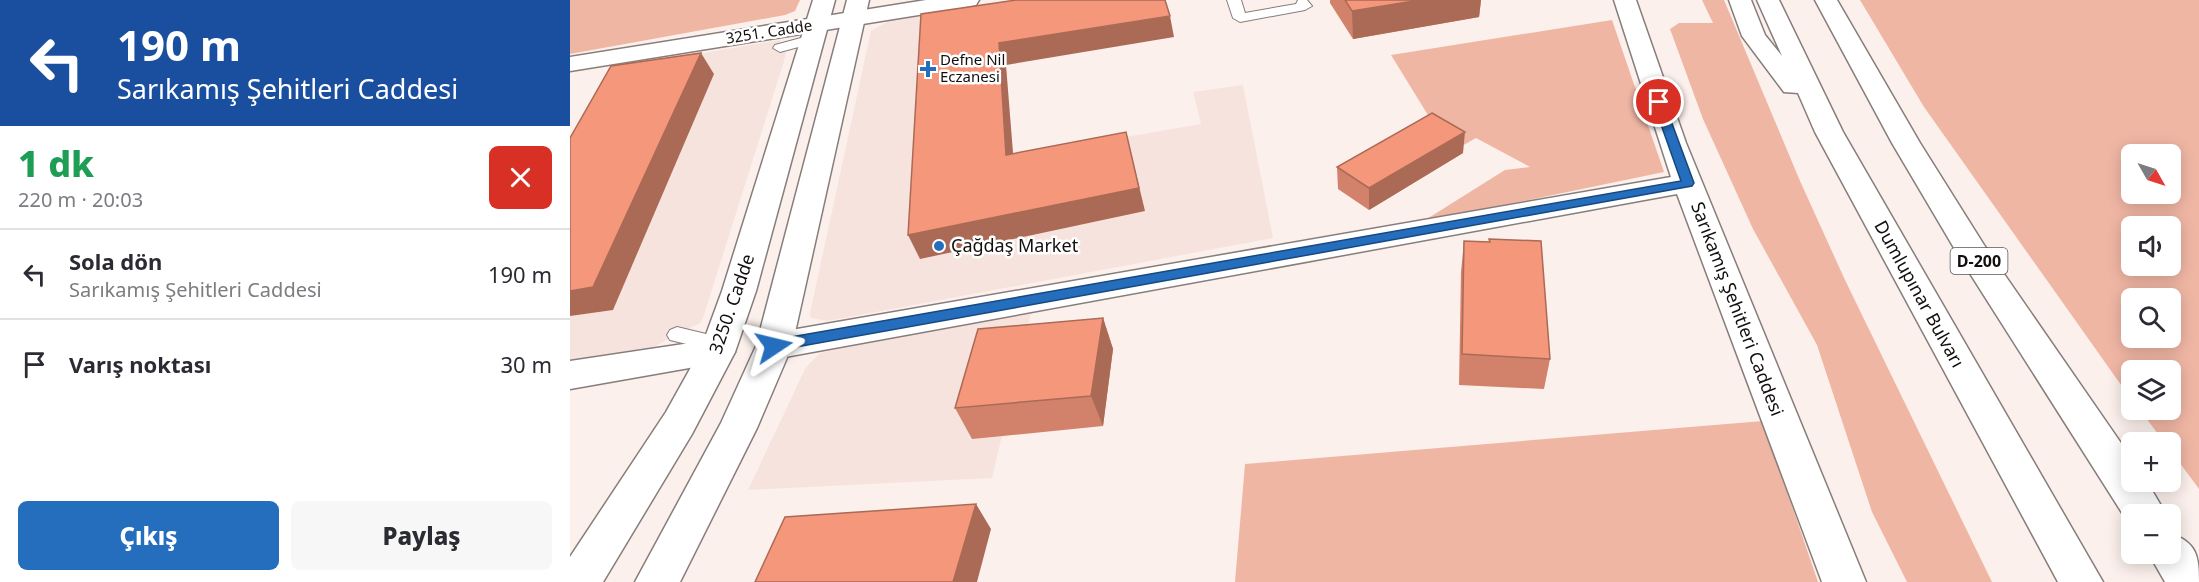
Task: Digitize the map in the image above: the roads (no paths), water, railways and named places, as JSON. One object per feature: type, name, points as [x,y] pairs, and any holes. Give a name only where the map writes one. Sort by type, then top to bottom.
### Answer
[{"type":"main road","name":"3251. Cadde","points":[[570,64],[817,21],[855,9],[968,0]]},
{"type":"main road","name":"Sarıkamış Şehitleri Caddesi","points":[[1625,0],[1688,183],[1844,582]]},
{"type":"main road","points":[[1740,0],[1754,36],[1829,132]]},
{"type":"main road","name":"Dumlupınar Bulvarı","points":[[1768,0],[1829,132],[2081,582]]},
{"type":"main road","name":"D-200","points":[[1826,0],[1906,143],[1973,253],[2139,504]]},
{"type":"main road","points":[[657,582],[738,428],[774,346],[855,9]]},
{"type":"main road","name":"3250. Cadde","points":[[579,582],[679,423],[718,348],[740,291],[817,21]]},
{"type":"main road","points":[[774,346],[1688,183]]},
{"type":"main road","points":[[570,375],[718,348]]},
{"type":"main road","points":[[2178,564],[2190,582]]},
{"type":"lane","points":[[1234,0],[1240,18],[1305,6],[1302,3]]},
{"type":"lane","points":[[780,48],[817,21]]},
{"type":"lane","points":[[677,335],[718,348]]},
{"type":"place","name":"Defne Nil Eczanesi","points":[[928,69]]},
{"type":"place","name":"Çağdaş Market","points":[[939,246]]}]
